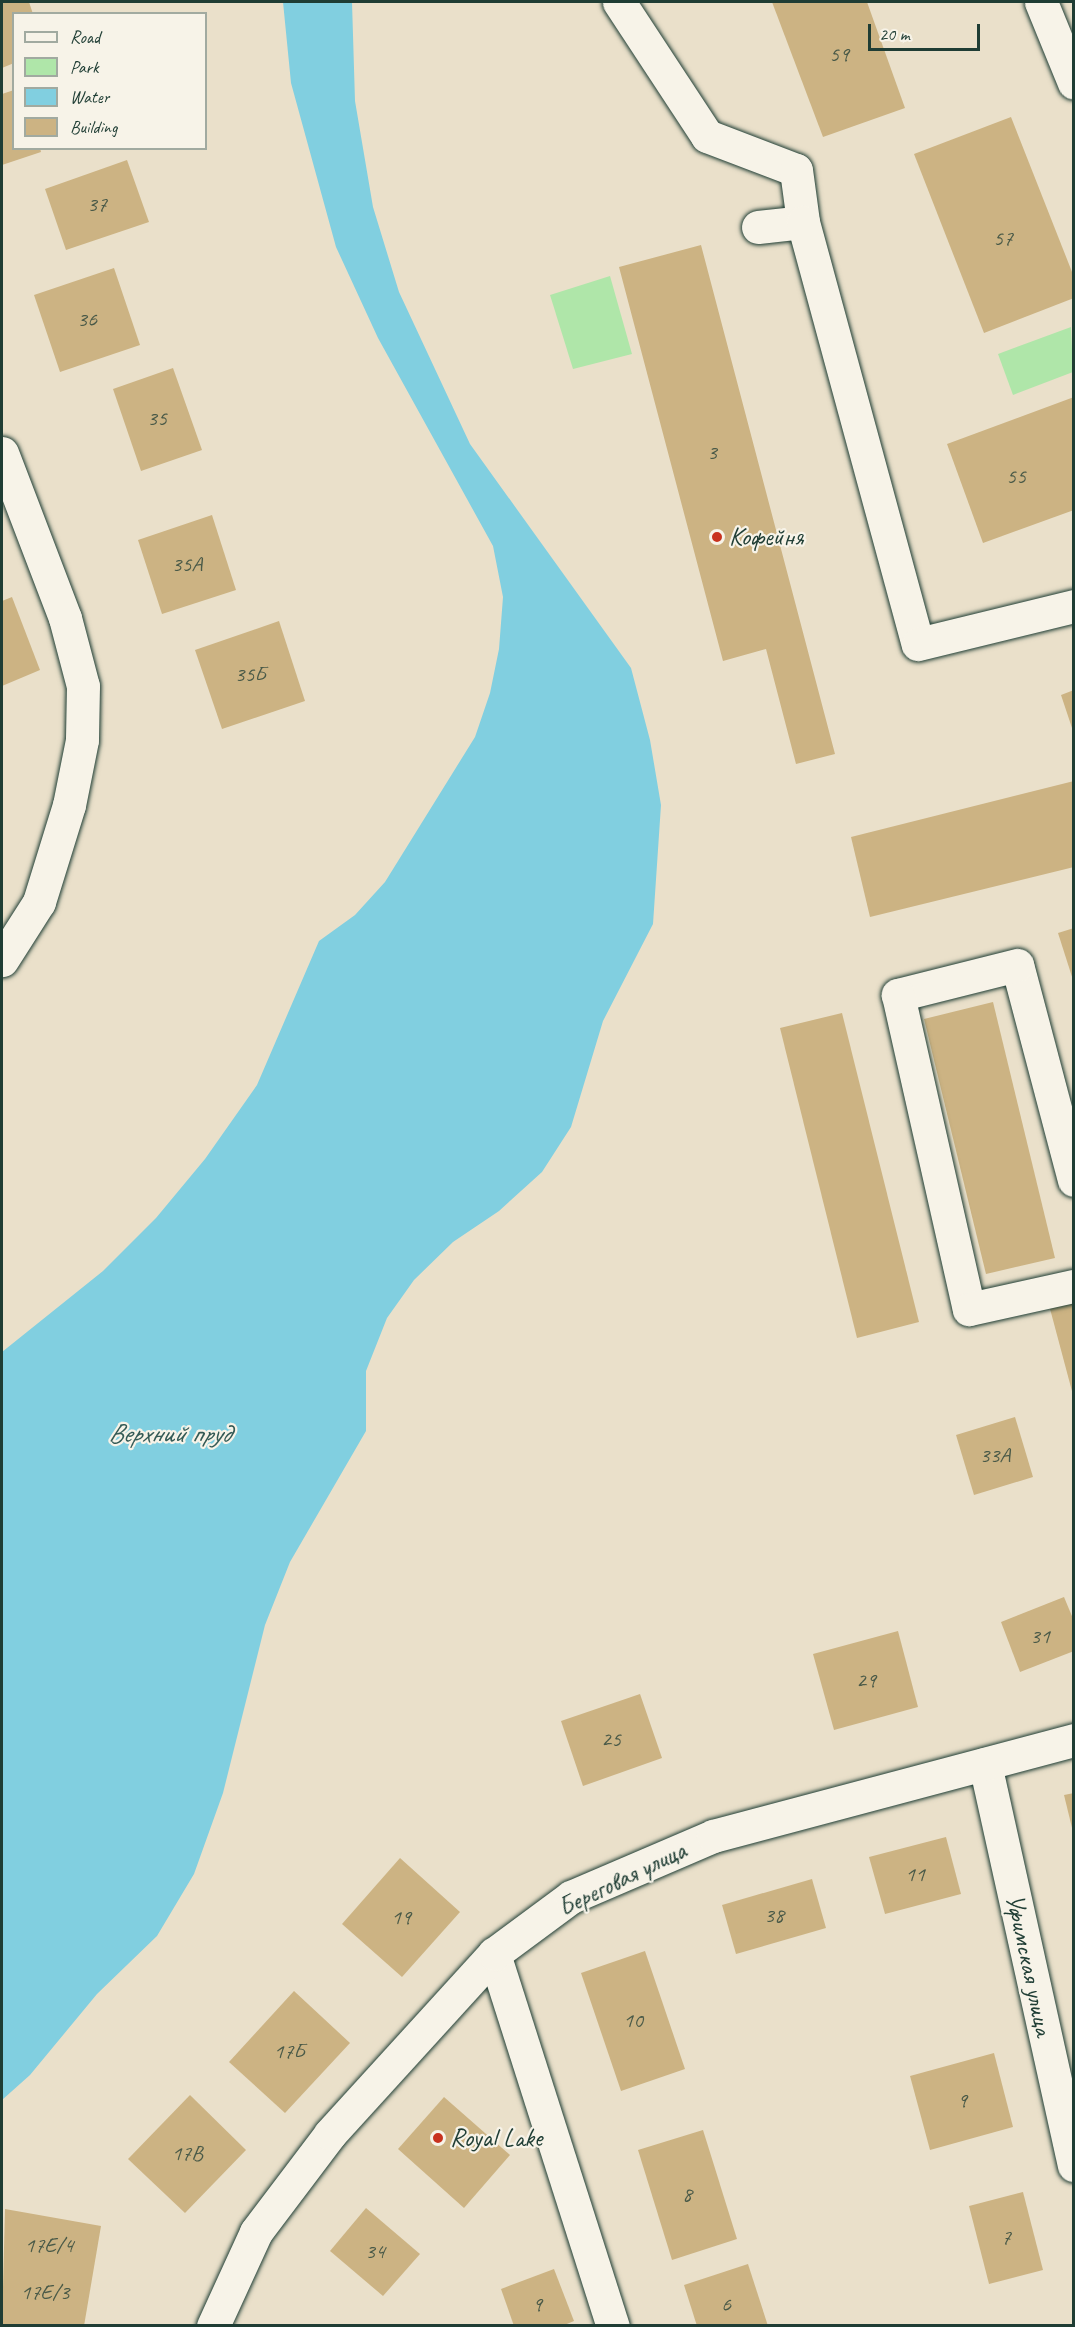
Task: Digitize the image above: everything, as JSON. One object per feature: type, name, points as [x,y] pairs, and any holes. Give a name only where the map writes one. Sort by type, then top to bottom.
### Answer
[{"type":"street","points":[[619,2],[707,136],[796,170],[802,222],[918,644],[1074,606]]},
{"type":"street","points":[[1041,2],[1074,83]]},
{"type":"street","points":[[758,227],[802,222]]},
{"type":"street","points":[[2,453],[65,618],[83,686],[82,740],[69,805],[39,902],[2,960]]},
{"type":"street","points":[[1074,1180],[1017,965],[898,995],[969,1309],[1074,1286]]},
{"type":"street","name":"Береговая улица","points":[[213,2325],[256,2232],[330,2134],[494,1954],[571,1897],[713,1836],[1074,1740]]},
{"type":"street","name":"Уфимская улица","points":[[985,1764],[1074,2165]]},
{"type":"street","points":[[494,1954],[613,2325]]},
{"type":"green space","points":[[610,276],[632,354],[573,369],[550,295]]},
{"type":"green space","points":[[1071,327],[1073,372],[1013,395],[998,354]]},
{"type":"water","name":"Верхний пруд","points":[[283,2],[352,2],[355,101],[373,207],[399,292],[470,444],[631,668],[650,740],[661,805],[653,924],[603,1021],[571,1127],[542,1172],[499,1211],[453,1242],[414,1280],[387,1318],[366,1371],[366,1431],[290,1562],[265,1625],[223,1793],[194,1874],[157,1936],[97,1994],[30,2075],[2,2100],[2,1352],[103,1271],[156,1218],[205,1159],[257,1085],[319,941],[355,915],[385,882],[475,737],[490,693],[499,649],[503,597],[493,546],[378,338],[336,247],[291,83]]},
{"type":"building","points":[[2,2],[29,2],[32,12],[12,12],[12,64],[2,68]]},
{"type":"building","points":[[772,2],[867,2],[905,108],[823,137]]},
{"type":"building","points":[[12,91],[12,150],[40,150],[41,152],[2,165],[2,94]]},
{"type":"building","points":[[1011,117],[1074,277],[1074,298],[984,333],[914,154]]},
{"type":"building","points":[[127,160],[149,222],[66,250],[45,189]]},
{"type":"building","points":[[701,245],[835,754],[796,764],[766,649],[723,661],[619,267]]},
{"type":"building","points":[[114,268],[140,345],[60,372],[34,295]]},
{"type":"building","points":[[173,368],[202,450],[141,471],[113,389]]},
{"type":"building","points":[[1074,397],[1074,510],[983,543],[947,444]]},
{"type":"building","points":[[212,515],[236,590],[162,614],[138,540]]},
{"type":"building","points":[[12,597],[40,670],[2,686],[2,601]]},
{"type":"building","points":[[279,621],[305,701],[222,729],[195,650]]},
{"type":"building","points":[[1074,690],[1074,731],[1073,731],[1061,695]]},
{"type":"building","points":[[1074,781],[1074,867],[870,917],[851,837]]},
{"type":"building","points":[[1074,928],[1074,980],[1073,980],[1058,933]]},
{"type":"building","points":[[993,1002],[1055,1258],[986,1274],[924,1019]]},
{"type":"building","points":[[842,1013],[919,1322],[857,1338],[780,1028]]},
{"type":"building","points":[[1074,1298],[1074,1395],[1073,1395],[1049,1305]]},
{"type":"building","points":[[1015,1417],[1033,1477],[974,1495],[956,1435]]},
{"type":"building","points":[[1064,1597],[1074,1621],[1074,1651],[1020,1672],[1001,1622]]},
{"type":"building","points":[[898,1631],[918,1707],[834,1730],[813,1654]]},
{"type":"building","points":[[640,1694],[662,1758],[583,1786],[561,1721]]},
{"type":"building","points":[[1074,1793],[1074,1832],[1073,1832],[1064,1795]]},
{"type":"building","points":[[946,1837],[961,1894],[885,1914],[869,1857]]},
{"type":"building","points":[[400,1858],[460,1912],[402,1977],[342,1924]]},
{"type":"building","points":[[812,1879],[826,1928],[736,1954],[722,1905]]},
{"type":"building","points":[[645,1951],[685,2069],[621,2091],[581,1973]]},
{"type":"building","points":[[294,1991],[350,2043],[285,2113],[229,2062]]},
{"type":"building","points":[[994,2053],[1013,2127],[930,2150],[910,2076]]},
{"type":"building","points":[[190,2095],[246,2150],[185,2213],[128,2159]]},
{"type":"building","points":[[444,2097],[510,2155],[464,2208],[398,2149]]},
{"type":"building","points":[[703,2130],[737,2239],[672,2260],[638,2150]]},
{"type":"building","points":[[1023,2192],[1043,2270],[989,2284],[969,2206]]},
{"type":"building","points":[[366,2208],[420,2254],[383,2296],[330,2251]]},
{"type":"building","points":[[5,2209],[101,2226],[84,2326],[2,2326]]},
{"type":"building","points":[[748,2264],[768,2326],[697,2326],[684,2285]]},
{"type":"building","points":[[554,2269],[574,2321],[562,2326],[514,2326],[501,2289]]},
{"type":"place","name":"Кофейня","points":[[717,537]]},
{"type":"place","name":"Royal Lake","points":[[438,2138]]}]
